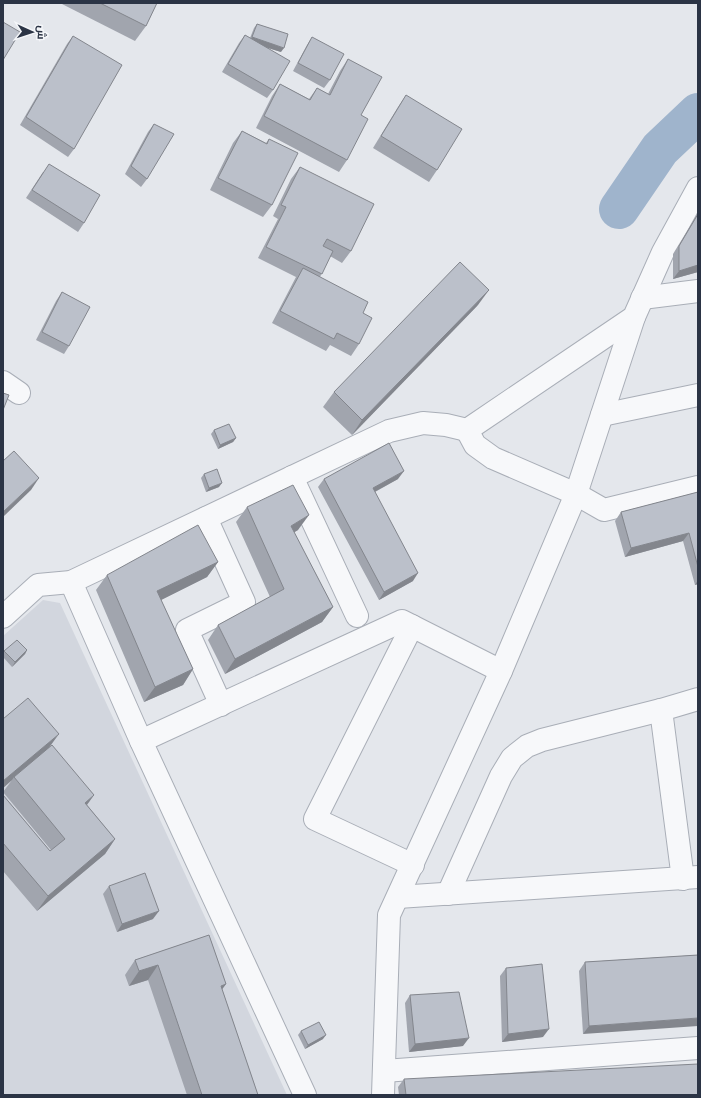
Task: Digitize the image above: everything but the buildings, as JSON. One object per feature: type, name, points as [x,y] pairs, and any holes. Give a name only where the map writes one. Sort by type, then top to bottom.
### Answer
[{"type":"street","points":[[383,1095],[390,915],[501,671],[576,494],[642,298],[662,252],[698,188]]},
{"type":"street","points":[[642,298],[698,291]]},
{"type":"street","points":[[466,430],[634,318]]},
{"type":"street","points":[[602,415],[698,394]]},
{"type":"street","points":[[3,617],[38,585],[71,582],[388,431],[423,423],[446,425],[466,430],[475,445],[493,458],[576,494],[604,510],[698,487]]},
{"type":"street","points":[[292,477],[357,616]]},
{"type":"street","points":[[206,518],[244,602],[186,630],[221,705]]},
{"type":"street","points":[[71,582],[141,741],[305,1095]]},
{"type":"street","points":[[141,741],[402,621],[501,671]]},
{"type":"street","points":[[412,626],[315,819],[412,865]]},
{"type":"street","points":[[448,894],[502,776],[512,758],[527,746],[542,740],[661,710],[698,699]]},
{"type":"street","points":[[398,897],[691,878],[661,710]]},
{"type":"street","points":[[384,1071],[698,1048]]},
{"type":"shaded area","points":[[43,600],[60,603],[287,1095],[3,1095],[3,636]]},
{"type":"waterway","points":[[619,209],[660,149],[698,113]]}]
